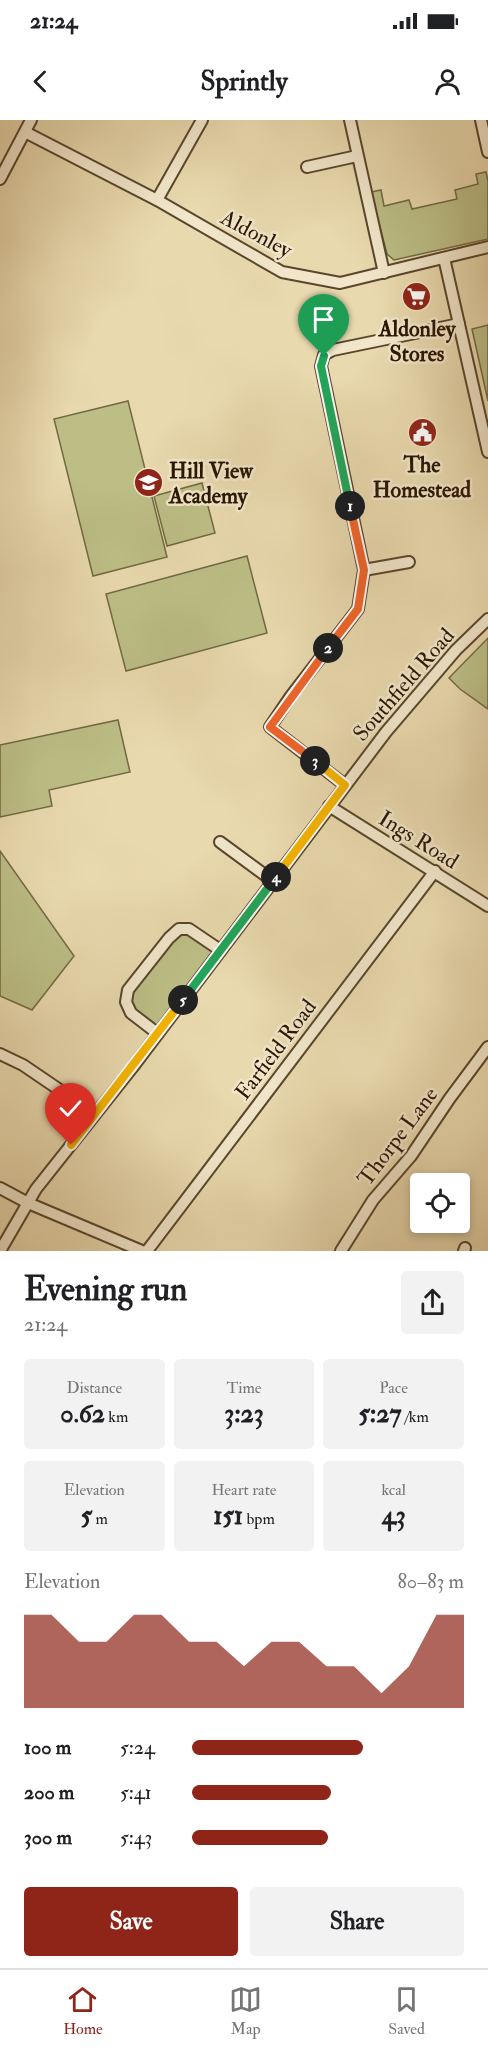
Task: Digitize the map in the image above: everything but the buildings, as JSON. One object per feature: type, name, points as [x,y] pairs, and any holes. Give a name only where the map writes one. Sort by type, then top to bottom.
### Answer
[{"type":"street","points":[[0,179],[31,120]]},
{"type":"street","points":[[157,200],[202,120]]},
{"type":"street","points":[[350,120],[384,273]]},
{"type":"street","points":[[484,121],[488,152]]},
{"type":"street","name":"Aldonley","points":[[26,132],[157,200],[282,272],[340,283],[488,247]]},
{"type":"street","points":[[307,167],[357,156]]},
{"type":"street","points":[[444,258],[488,452]]},
{"type":"street","points":[[345,785],[270,727],[358,609],[364,570],[321,366],[324,356],[333,350],[459,324]]},
{"type":"street","points":[[364,570],[410,562]]},
{"type":"street","name":"Southfield Road","points":[[0,1251],[36,1189],[345,785],[386,732],[456,650],[488,619]]},
{"type":"street","name":"Ings Road","points":[[329,806],[488,906]]},
{"type":"street","points":[[220,842],[273,881]]},
{"type":"street","name":"Farfield Road","points":[[147,1251],[435,871]]},
{"type":"street","points":[[157,1033],[131,1013],[126,1002],[128,990],[169,938],[179,929],[189,929],[220,950]]},
{"type":"street","name":"Thorpe Lane","points":[[341,1251],[373,1200],[411,1156],[488,1047]]},
{"type":"street","points":[[0,1054],[23,1065],[95,1114]]},
{"type":"street","points":[[0,1188],[28,1203],[142,1251]]},
{"type":"green space","points":[[486,172],[488,239],[394,260],[387,254],[371,192],[381,190],[384,206],[409,200],[412,209],[457,199],[455,190],[478,184],[476,174]]},
{"type":"green space","points":[[488,325],[488,401],[472,329]]},
{"type":"green space","points":[[128,401],[167,557],[93,576],[54,419]]},
{"type":"green space","points":[[202,483],[215,533],[167,546],[154,496]]},
{"type":"green space","points":[[247,556],[267,633],[126,671],[106,594]]},
{"type":"green space","points":[[488,638],[488,709],[449,678]]},
{"type":"green space","points":[[118,720],[130,772],[49,790],[52,806],[0,817],[0,745]]},
{"type":"green space","points":[[0,851],[74,956],[32,1010],[0,996]]},
{"type":"green space","points":[[179,929],[220,950],[155,1035],[131,1013],[128,990]]},
{"type":"place","name":"Aldonley Stores","points":[[417,296]]},
{"type":"place","name":"The Homestead","points":[[422,432]]},
{"type":"place","name":"Hill View Academy","points":[[148,483]]},
{"type":"route","points":[[71,1145],[248,916],[345,785],[270,727],[358,609],[364,570],[321,366],[324,356]]}]
